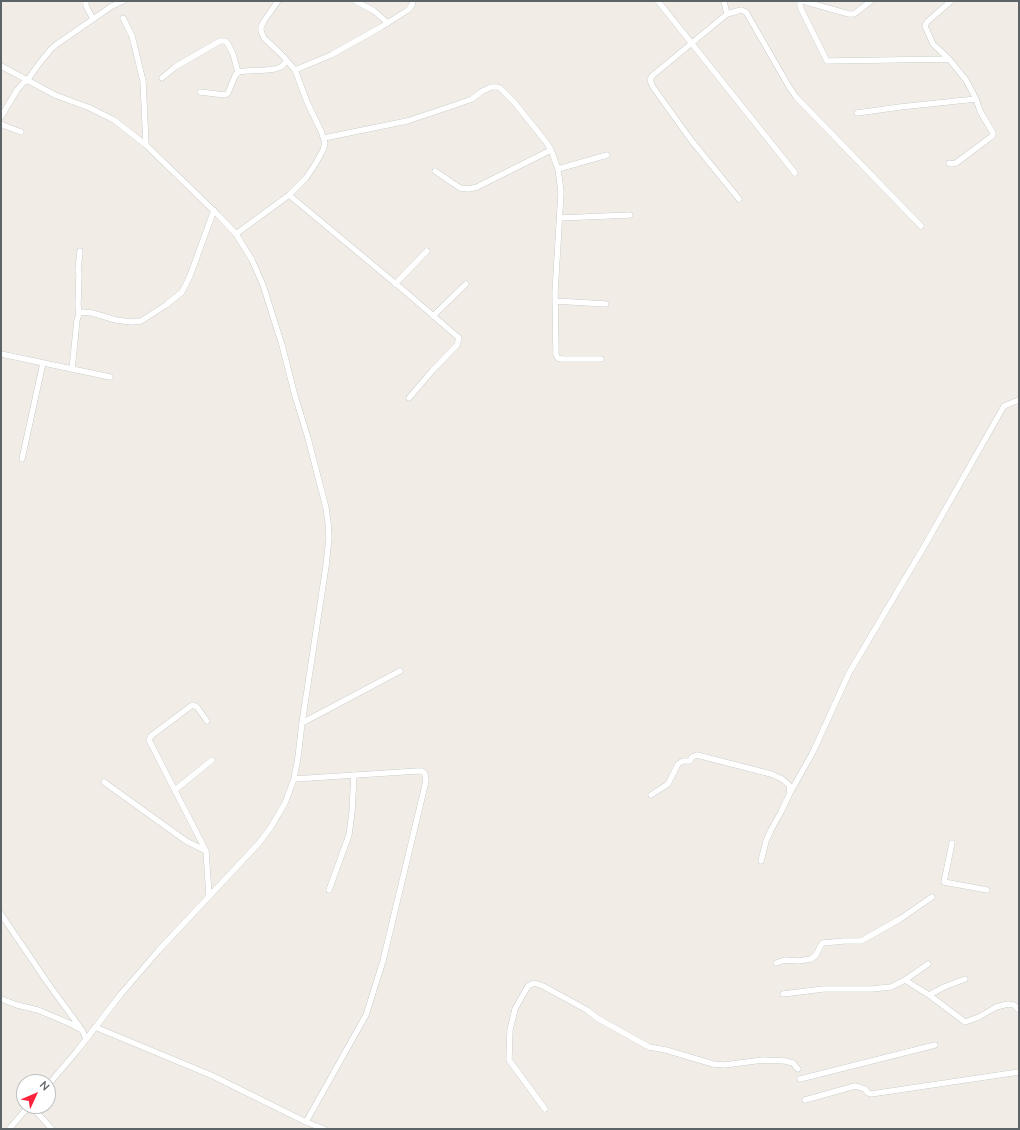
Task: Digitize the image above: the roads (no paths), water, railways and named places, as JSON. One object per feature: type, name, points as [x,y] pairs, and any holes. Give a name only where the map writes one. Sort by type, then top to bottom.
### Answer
[{"type":"street","points":[[86,1],[86,6],[92,19]]},
{"type":"street","points":[[1,117],[17,90],[51,49],[92,19],[123,1]]},
{"type":"street","points":[[236,234],[289,196],[306,178],[323,150],[324,138],[307,102],[295,70],[264,38],[260,31],[264,21],[278,1]]},
{"type":"street","points":[[356,1],[374,11],[388,23]]},
{"type":"street","points":[[295,70],[331,55],[388,23],[410,8],[413,1]]},
{"type":"street","points":[[658,1],[795,173]]},
{"type":"street","points":[[724,1],[727,14]]},
{"type":"street","points":[[871,1],[854,14],[849,14],[803,1],[800,3],[800,7],[827,61],[949,60]]},
{"type":"street","points":[[949,163],[956,163],[993,135],[993,131],[980,111],[976,99],[965,78],[933,44],[925,26],[927,22],[951,1]]},
{"type":"street","points":[[739,199],[691,140],[651,84],[650,80],[652,76],[727,14],[741,10],[746,12],[788,86],[796,97],[921,226]]},
{"type":"street","points":[[123,18],[132,36],[143,81],[146,145]]},
{"type":"street","points":[[162,78],[175,67],[220,41],[225,41],[234,54],[238,72]]},
{"type":"street","points":[[200,92],[225,95],[228,93],[238,72],[275,69],[287,61]]},
{"type":"street","points":[[1,66],[56,95],[90,108],[114,120],[146,145],[214,210],[236,234],[252,260],[263,284],[282,345],[326,508],[329,537],[298,757],[294,779],[285,804],[259,843],[158,951],[121,994],[56,1075]]},
{"type":"street","points":[[324,138],[407,121],[472,99],[481,92],[497,86],[514,102],[551,150],[558,169],[562,192],[555,301],[555,352],[557,357],[562,359],[601,359]]},
{"type":"street","points":[[857,113],[976,99]]},
{"type":"street","points":[[1,124],[21,132]]},
{"type":"street","points":[[435,171],[460,188],[469,189],[477,187],[551,150]]},
{"type":"street","points":[[558,169],[607,155]]},
{"type":"street","points":[[289,196],[458,337],[458,342],[409,398]]},
{"type":"street","points":[[79,314],[84,312],[116,320],[131,322],[141,321],[166,305],[182,292],[190,276],[214,210]]},
{"type":"street","points":[[560,218],[630,215]]},
{"type":"street","points":[[72,369],[77,320],[79,314],[78,304],[80,274],[78,270],[80,251]]},
{"type":"street","points":[[395,284],[427,251]]},
{"type":"street","points":[[433,316],[466,284]]},
{"type":"street","points":[[555,301],[606,304]]},
{"type":"street","points":[[1,354],[110,377]]},
{"type":"street","points":[[22,458],[43,363]]},
{"type":"street","points":[[761,861],[766,841],[771,830],[813,752],[849,673],[925,545],[1004,406],[1019,400]]},
{"type":"street","points":[[302,723],[400,671]]},
{"type":"street","points":[[207,721],[197,707],[193,705],[151,736],[149,740],[206,851],[208,896]]},
{"type":"street","points":[[651,795],[668,784],[678,764],[683,761],[690,761],[692,756],[771,774],[782,779],[789,785],[790,793]]},
{"type":"street","points":[[175,790],[212,760]]},
{"type":"street","points":[[294,779],[418,771],[425,774],[426,780],[383,961],[366,1015],[306,1122]]},
{"type":"street","points":[[330,890],[349,835],[354,775]]},
{"type":"street","points":[[104,782],[186,841],[206,851]]},
{"type":"street","points":[[952,843],[944,882],[987,890]]},
{"type":"street","points":[[776,963],[785,960],[799,961],[811,959],[816,955],[823,942],[861,941],[900,919],[932,897]]},
{"type":"street","points":[[1,914],[47,982],[82,1030],[86,1039]]},
{"type":"street","points":[[783,994],[823,989],[872,989],[891,987],[905,980],[928,964]]},
{"type":"street","points":[[929,995],[944,987],[965,979]]},
{"type":"street","points":[[905,980],[929,995],[965,1022],[979,1017],[996,1007],[1008,1004],[1014,1005],[1019,1010]]},
{"type":"street","points":[[545,1109],[509,1060],[510,1030],[515,1009],[528,986],[534,983],[549,989],[587,1010],[598,1018],[649,1047],[666,1050],[713,1064],[724,1065],[763,1060],[785,1061],[793,1063],[798,1069]]},
{"type":"street","points":[[1,999],[38,1010],[82,1030]]},
{"type":"street","points":[[96,1027],[213,1076],[306,1122],[324,1129]]},
{"type":"street","points":[[800,1079],[935,1046]]},
{"type":"street","points":[[805,1100],[855,1086],[865,1089],[871,1094],[1019,1072]]},
{"type":"street","points":[[9,1129],[23,1114]]},
{"type":"street","points":[[38,1114],[52,1129]]}]
